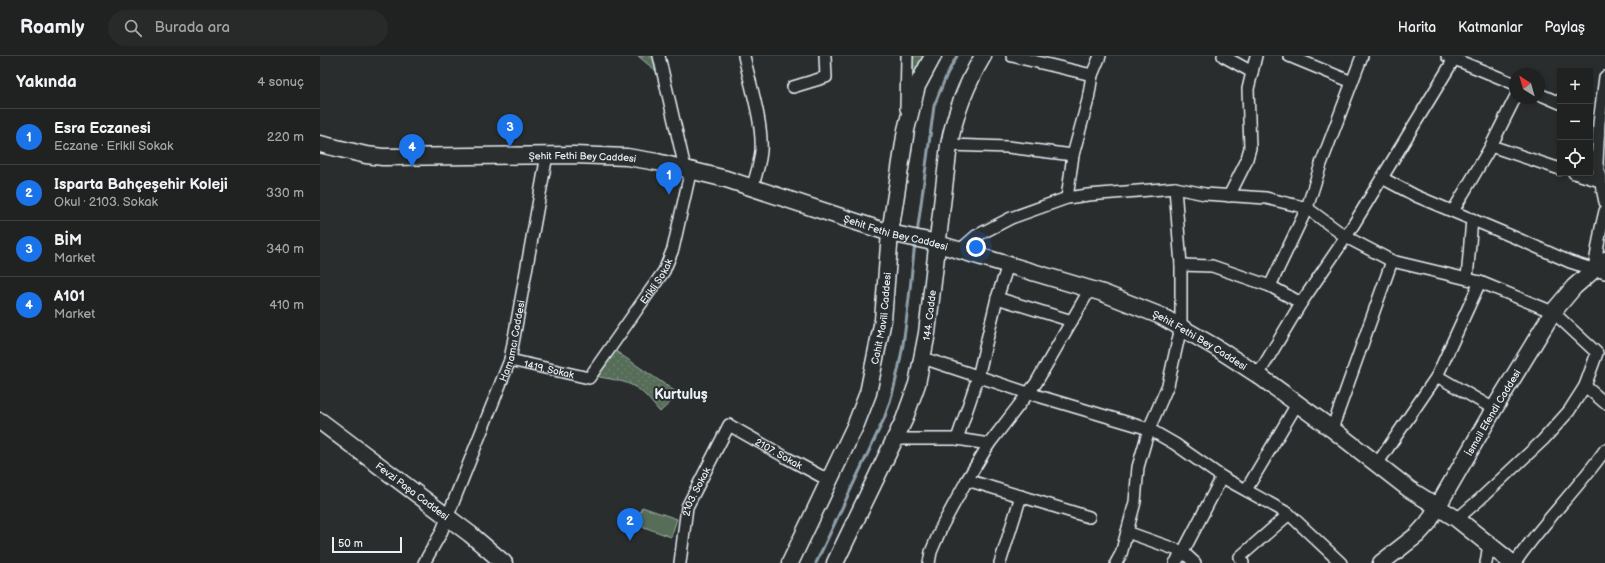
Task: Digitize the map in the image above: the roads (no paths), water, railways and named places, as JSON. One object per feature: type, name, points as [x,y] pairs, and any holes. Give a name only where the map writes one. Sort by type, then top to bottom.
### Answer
[{"type":"street","points":[[659,56],[688,169]]},
{"type":"street","points":[[744,56],[757,112],[761,140],[761,151],[752,188]]},
{"type":"street","points":[[793,87],[826,77],[826,56]]},
{"type":"street","name":"Cahit Mavili Caddesi","points":[[790,563],[830,481],[856,424],[868,393],[884,320],[895,234],[906,130],[907,56]]},
{"type":"street","points":[[906,130],[917,86],[933,56]]},
{"type":"street","name":"144. Cadde","points":[[835,563],[904,420],[913,396],[923,358],[933,242],[949,145],[953,126],[960,106],[970,80],[983,56]]},
{"type":"street","points":[[1012,56],[1092,75]]},
{"type":"street","points":[[1067,198],[1073,155],[1088,100],[1092,75],[1100,56]]},
{"type":"street","points":[[1223,56],[1252,72]]},
{"type":"street","points":[[1229,196],[1246,162],[1250,148],[1248,89],[1256,56]]},
{"type":"street","points":[[1289,56],[1352,82]]},
{"type":"street","points":[[1270,286],[1307,208],[1321,164],[1362,56]]},
{"type":"street","points":[[1258,375],[1301,303],[1346,237],[1453,57],[1509,81]]},
{"type":"street","points":[[1605,76],[1594,121],[1596,164],[1605,202]]},
{"type":"street","points":[[1545,97],[1557,102]]},
{"type":"street","points":[[1453,211],[1512,104]]},
{"type":"street","name":"Şehit Fethi Bey Caddesi","points":[[320,144],[366,155],[383,157],[601,155],[627,157],[688,169],[895,234],[933,242],[1090,289],[1133,304],[1161,316],[1181,327],[1258,375],[1332,429],[1409,489],[1457,519],[1513,563]]},
{"type":"street","points":[[949,145],[1008,147],[1073,155]]},
{"type":"street","points":[[1490,146],[1557,168]]},
{"type":"street","name":"Hamamcı Caddesi","points":[[424,563],[448,517],[510,360],[547,155]]},
{"type":"street","name":"Erikli Sokak","points":[[589,378],[667,266],[673,249],[688,169]]},
{"type":"street","points":[[1583,176],[1600,182]]},
{"type":"street","points":[[1382,178],[1416,196],[1570,262],[1601,268],[1601,228],[1605,211]]},
{"type":"street","points":[[1116,563],[1121,554],[1135,502],[1138,466],[1148,429],[1168,385],[1181,327],[1181,265],[1175,188]]},
{"type":"street","points":[[960,250],[976,236],[1011,218],[1067,198],[1175,188],[1229,196],[1266,198],[1307,208],[1346,237],[1392,261],[1480,282],[1553,312],[1597,353],[1585,386],[1569,411],[1543,440],[1480,500],[1457,519]]},
{"type":"street","points":[[1467,279],[1472,219]]},
{"type":"street","points":[[1332,429],[1392,261]]},
{"type":"street","points":[[957,439],[978,377],[1008,265]]},
{"type":"street","points":[[1181,265],[1212,266],[1270,286],[1301,303]]},
{"type":"street","name":"İsmail Efendi Caddesi","points":[[1381,563],[1417,535],[1428,523],[1494,409],[1553,312],[1574,287],[1601,268]]},
{"type":"street","points":[[1377,464],[1437,376],[1480,282]]},
{"type":"street","points":[[929,563],[931,552],[942,526],[988,444],[1036,383],[1090,289]]},
{"type":"street","points":[[998,298],[1072,321]]},
{"type":"street","points":[[923,358],[1028,393],[1148,429],[1175,444],[1222,477],[1289,514],[1341,563]]},
{"type":"street","name":"1419. Sokak","points":[[510,360],[589,378]]},
{"type":"street","points":[[1437,376],[1494,409]]},
{"type":"street","points":[[1585,386],[1605,403]]},
{"type":"street","points":[[1246,490],[1297,404]]},
{"type":"street","name":"Fevzi Paşa Caddesi","points":[[320,421],[448,517],[504,563]]},
{"type":"street","name":"2107. Sokak","points":[[729,425],[830,481]]},
{"type":"street","name":"2103. Sokak","points":[[680,563],[687,507],[729,425]]},
{"type":"street","points":[[895,439],[976,440],[988,444]]},
{"type":"street","points":[[1513,563],[1589,472],[1605,450]]},
{"type":"street","points":[[1175,563],[1183,552],[1222,477]]},
{"type":"street","points":[[967,480],[1089,517]]},
{"type":"street","points":[[1000,563],[1021,496]]},
{"type":"street","points":[[1243,563],[1240,557],[1289,514]]},
{"type":"street","points":[[1127,532],[1183,552],[1195,563]]},
{"type":"street","points":[[1486,563],[1489,544]]},
{"type":"waterway","points":[[917,234],[934,106],[947,74],[957,56]]},
{"type":"waterway","points":[[816,563],[884,419],[891,398],[897,377],[905,332],[915,243]]},
{"type":"place","name":"BİM","points":[[510,147]]},
{"type":"place","name":"A101","points":[[412,167]]},
{"type":"place","name":"Esra Eczanesi","points":[[669,195]]},
{"type":"place","name":"Isparta Bahçeşehir Koleji","points":[[630,541]]},
{"type":"district","name":"Kurtuluş","points":[[681,394]]}]
